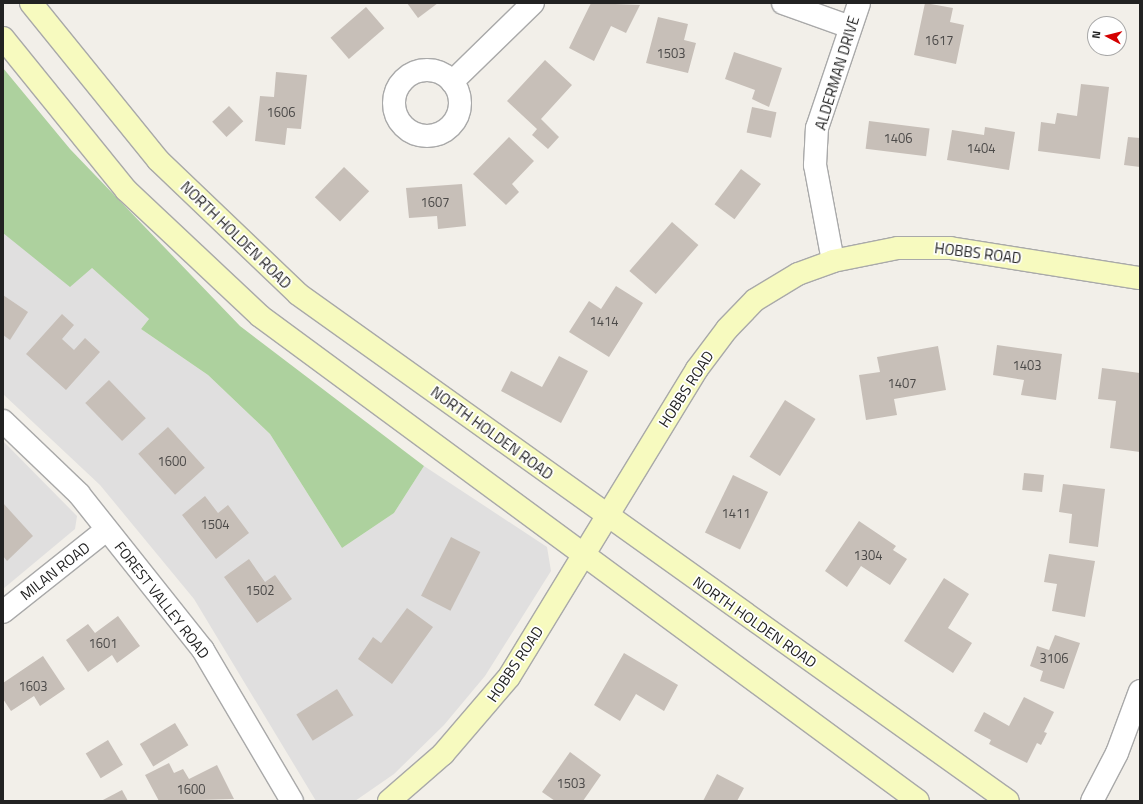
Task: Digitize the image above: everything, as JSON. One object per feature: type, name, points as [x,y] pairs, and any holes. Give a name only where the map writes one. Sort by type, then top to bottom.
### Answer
[{"type":"main road","name":"NORTH HOLDEN ROAD","points":[[31,3],[158,160],[298,294],[607,517],[1008,801]]},
{"type":"main road","points":[[3,38],[126,190],[260,316],[918,801]]},
{"type":"main road","name":"HOBBS ROAD","points":[[388,801],[443,754],[490,702],[525,653],[697,369],[727,329],[755,300],[782,283],[833,261],[874,251],[950,248],[1140,278]]},
{"type":"street","points":[[452,82],[533,3]]},
{"type":"street","points":[[783,3],[850,27]]},
{"type":"street","name":"ALDERMAN DRIVE","points":[[833,261],[815,165],[817,128],[859,3]]},
{"type":"street","name":"FOREST VALLEY ROAD","points":[[3,421],[79,494],[202,650],[292,801]]},
{"type":"street","name":"MILAN ROAD","points":[[3,612],[106,530]]},
{"type":"street","points":[[1092,801],[1117,753],[1140,691]]},
{"type":"shaded area","points":[[3,233],[91,267],[149,319],[141,329],[208,375],[270,434],[342,548],[394,513],[424,466],[547,547],[551,571],[485,676],[444,725],[394,774],[355,801],[316,801],[194,599],[100,485],[3,394]]},
{"type":"shaded area","points":[[3,441],[77,516],[75,529],[3,589]]},
{"type":"green space","points":[[3,68],[70,149],[240,326],[424,466],[394,513],[342,548],[270,434],[208,375],[141,329],[149,319],[92,268],[70,287],[3,233]]},
{"type":"building","points":[[407,3],[438,3],[418,18]]},
{"type":"building","points":[[591,3],[640,5],[626,33],[611,26],[594,61],[569,48]]},
{"type":"building","points":[[925,3],[953,8],[950,22],[964,25],[956,64],[914,55]]},
{"type":"building","points":[[366,7],[384,28],[349,59],[331,38]]},
{"type":"building","points":[[658,17],[688,24],[684,40],[696,43],[688,73],[646,63]]},
{"type":"building","points":[[734,52],[782,68],[769,107],[752,99],[755,90],[725,79]]},
{"type":"building","points":[[545,60],[572,85],[541,119],[559,137],[548,149],[532,135],[537,129],[507,101]]},
{"type":"building","points":[[276,72],[307,75],[301,129],[287,128],[285,145],[255,141],[260,96],[274,97]]},
{"type":"building","points":[[1081,84],[1109,87],[1100,159],[1038,151],[1041,122],[1055,124],[1057,113],[1077,116]]},
{"type":"building","points":[[229,106],[243,121],[227,137],[212,122]]},
{"type":"building","points":[[752,107],[776,112],[771,138],[747,132]]},
{"type":"building","points":[[869,121],[930,128],[926,156],[866,149]]},
{"type":"building","points":[[985,127],[1015,132],[1009,170],[947,160],[952,130],[984,135]]},
{"type":"building","points":[[509,137],[534,161],[512,184],[519,192],[506,205],[473,174]]},
{"type":"building","points":[[1128,137],[1140,138],[1140,167],[1124,165]]},
{"type":"building","points":[[344,167],[369,191],[340,222],[315,197]]},
{"type":"building","points":[[741,169],[761,184],[734,219],[715,204]]},
{"type":"building","points":[[462,184],[466,226],[438,229],[437,216],[409,218],[406,188]]},
{"type":"building","points":[[672,222],[698,245],[656,294],[629,271]]},
{"type":"building","points":[[616,286],[643,303],[609,357],[569,332],[589,301],[601,309]]},
{"type":"building","points":[[3,295],[28,312],[10,340],[3,335]]},
{"type":"building","points":[[62,314],[74,325],[62,339],[74,350],[85,338],[100,352],[66,390],[26,354]]},
{"type":"building","points":[[997,345],[1062,354],[1056,400],[1021,395],[1024,380],[993,375]]},
{"type":"building","points":[[938,346],[946,390],[894,399],[897,415],[866,420],[859,375],[880,372],[877,357]]},
{"type":"building","points":[[559,356],[588,371],[561,423],[501,391],[511,371],[542,387]]},
{"type":"building","points":[[1102,368],[1140,373],[1140,452],[1110,448],[1116,401],[1098,399]]},
{"type":"building","points":[[109,380],[146,418],[122,441],[85,403]]},
{"type":"building","points":[[785,400],[816,419],[780,476],[749,457]]},
{"type":"building","points":[[168,427],[205,468],[175,495],[138,454]]},
{"type":"building","points":[[1024,473],[1044,475],[1042,492],[1022,490]]},
{"type":"building","points":[[733,475],[768,492],[740,550],[705,533]]},
{"type":"building","points":[[1063,484],[1105,489],[1098,547],[1069,543],[1072,514],[1059,512]]},
{"type":"building","points":[[205,496],[218,513],[228,505],[249,533],[216,559],[182,515]]},
{"type":"building","points":[[3,503],[33,536],[7,561],[3,556]]},
{"type":"building","points":[[859,521],[896,546],[893,550],[907,559],[890,585],[861,566],[847,587],[825,571]]},
{"type":"building","points":[[451,537],[480,552],[450,611],[421,596]]},
{"type":"building","points":[[1049,554],[1095,561],[1085,617],[1052,611],[1057,584],[1044,582]]},
{"type":"building","points":[[249,559],[265,582],[275,575],[292,599],[257,623],[224,577]]},
{"type":"building","points":[[944,578],[969,594],[948,628],[972,643],[953,673],[904,641]]},
{"type":"building","points":[[407,608],[433,627],[392,684],[358,659],[373,637],[381,643]]},
{"type":"building","points":[[118,616],[140,646],[117,663],[112,655],[88,672],[66,640],[88,624],[95,633]]},
{"type":"building","points":[[1055,635],[1080,643],[1064,689],[1040,681],[1043,671],[1030,666],[1037,646],[1049,650]]},
{"type":"building","points":[[624,653],[678,685],[664,711],[636,694],[620,721],[594,705]]},
{"type":"building","points":[[43,656],[65,689],[40,706],[34,696],[11,711],[3,699],[3,683]]},
{"type":"building","points":[[337,689],[353,715],[313,741],[296,714]]},
{"type":"building","points":[[1024,697],[1054,712],[1044,732],[1047,733],[1041,745],[1037,743],[1027,763],[989,744],[991,740],[974,731],[984,712],[1009,726]]},
{"type":"building","points":[[175,723],[188,745],[153,766],[140,744]]},
{"type":"building","points":[[108,740],[123,765],[101,778],[86,753]]},
{"type":"building","points":[[570,752],[601,775],[583,801],[555,801],[542,792]]},
{"type":"building","points":[[169,763],[174,773],[183,769],[189,779],[217,765],[234,799],[159,801],[145,775]]},
{"type":"building","points":[[717,774],[744,788],[737,801],[703,801]]},
{"type":"building","points":[[122,790],[128,801],[101,801]]}]
